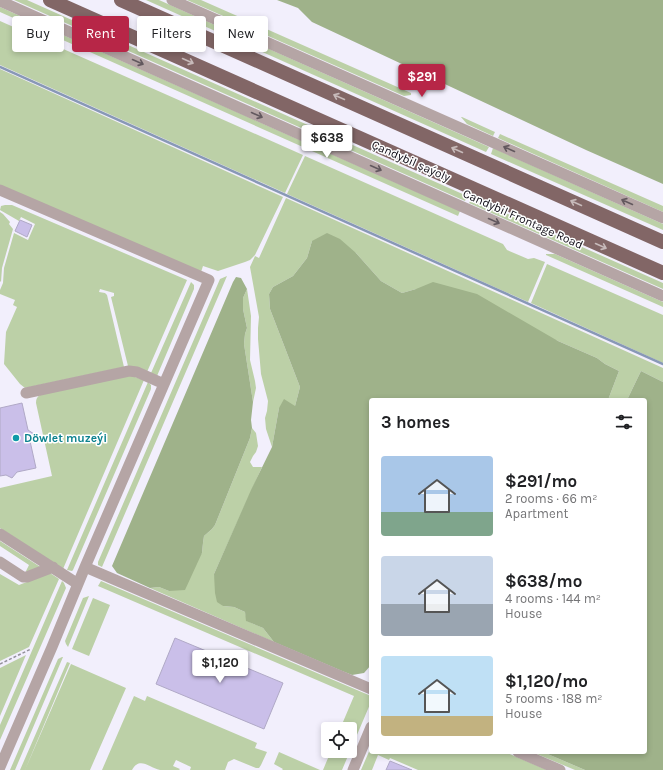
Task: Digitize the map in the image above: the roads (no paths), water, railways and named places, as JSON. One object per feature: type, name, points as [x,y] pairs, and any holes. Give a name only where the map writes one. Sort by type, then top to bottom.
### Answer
[{"type":"main road","name":"Çandybil şaýoly","points":[[50,0],[663,273]]},
{"type":"main road","points":[[121,0],[663,242]]},
{"type":"street","points":[[172,0],[663,218]]},
{"type":"street","name":"Candybil Frontage Road","points":[[0,1],[663,296]]},
{"type":"street","points":[[0,767],[209,280],[1,192]]},
{"type":"street","points":[[26,393],[129,371],[137,372],[164,384]]},
{"type":"street","points":[[0,534],[78,584]]},
{"type":"street","points":[[0,562],[22,577],[27,577],[52,567]]},
{"type":"street","points":[[85,567],[369,688]]},
{"type":"street","points":[[353,770],[369,732]]},
{"type":"street","points":[[523,754],[560,770]]},
{"type":"waterway","points":[[0,67],[663,364]]},
{"type":"place","name":"Döwlet muzeýi","points":[[16,438]]}]
